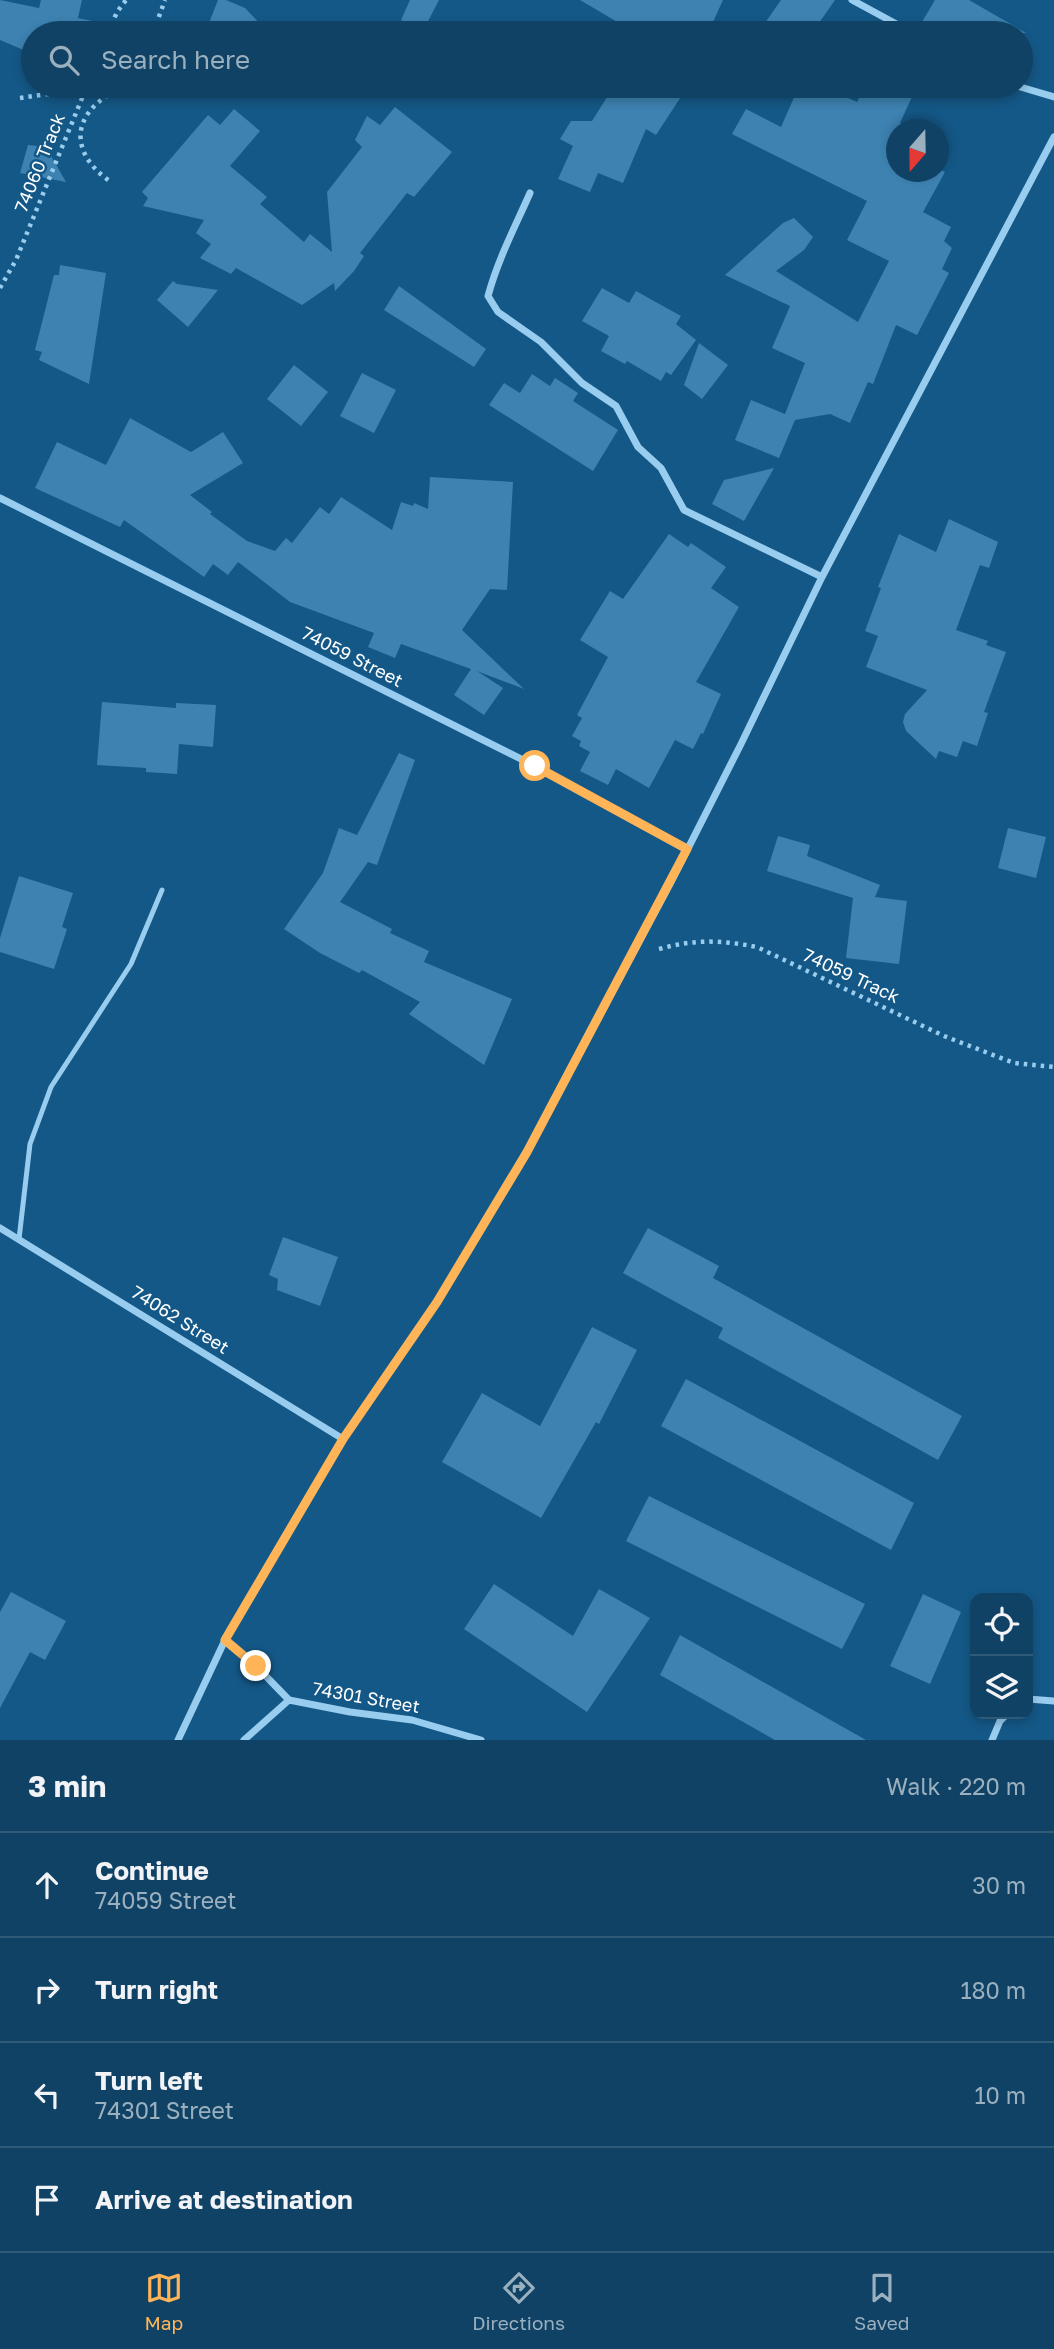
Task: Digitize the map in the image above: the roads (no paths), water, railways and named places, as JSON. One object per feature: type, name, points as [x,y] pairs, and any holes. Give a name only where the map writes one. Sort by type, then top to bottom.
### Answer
[{"type":"street","points":[[852,0],[891,21]]},
{"type":"street","points":[[1033,91],[1054,97]]},
{"type":"street","points":[[178,1740],[225,1640],[343,1439],[437,1302],[520,1164],[631,957],[822,577],[1054,137]]},
{"type":"street","points":[[530,193],[502,250],[488,296],[498,312],[541,342],[582,383],[616,406],[638,447],[661,468],[684,510],[822,577]]},
{"type":"street","name":"74059 Street","points":[[0,498],[535,766],[687,849]]},
{"type":"street","name":"74062 Street","points":[[0,1228],[343,1439]]},
{"type":"street","name":"74301 Street","points":[[225,1640],[256,1666],[289,1700],[412,1720],[481,1740]]},
{"type":"street","points":[[1033,1699],[1054,1701]]},
{"type":"street","points":[[244,1740],[289,1700]]},
{"type":"street","points":[[992,1740],[1002,1719]]},
{"type":"lane","points":[[19,1239],[30,1144],[51,1087],[131,964],[162,890]]}]
